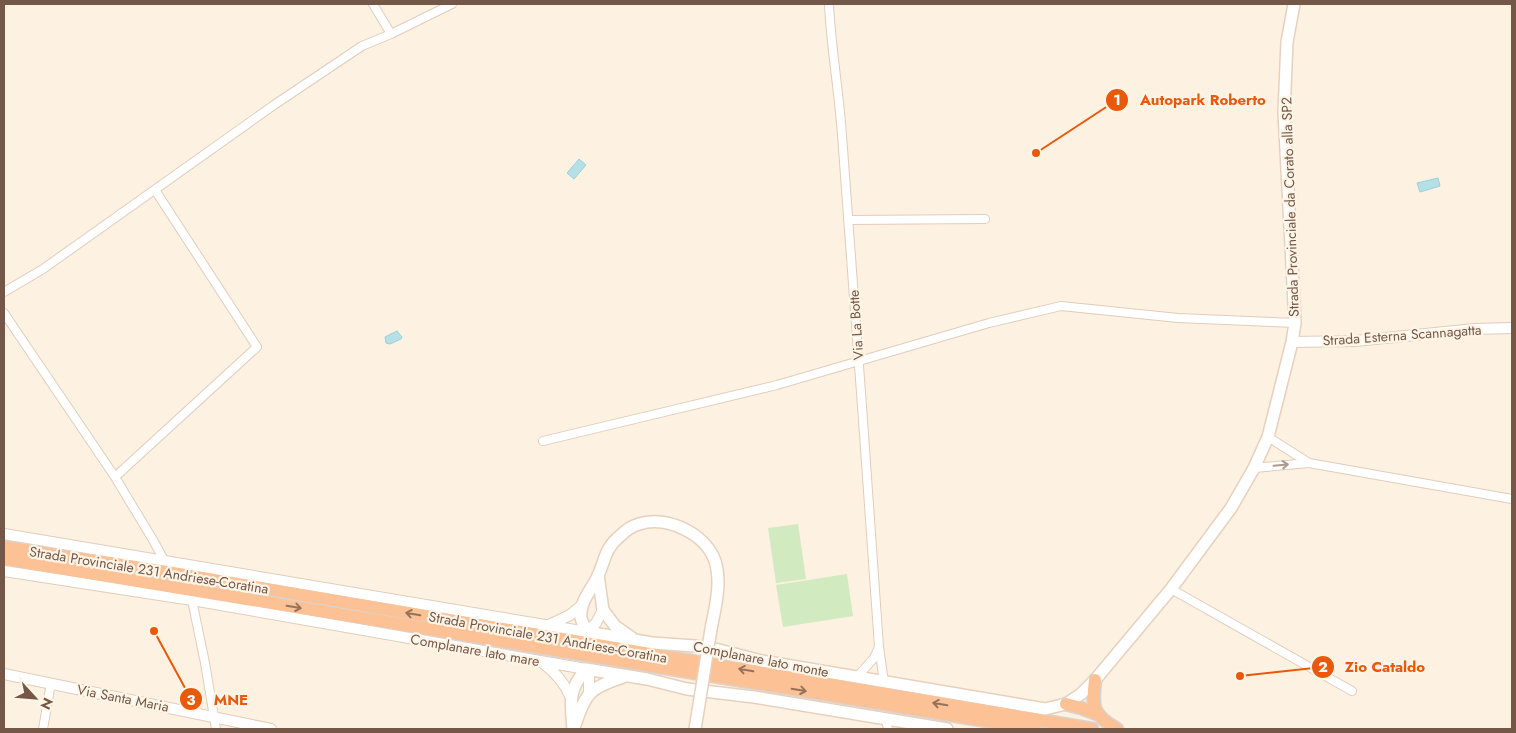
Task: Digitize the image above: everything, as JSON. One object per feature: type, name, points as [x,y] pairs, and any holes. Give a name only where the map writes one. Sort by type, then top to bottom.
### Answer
[{"type":"highway","name":"Strada Provinciale 231 Andriese-Coratina","points":[[4,547],[167,572],[1092,729]]},
{"type":"highway","name":"Strada Provinciale 231 Andriese-Coratina","points":[[4,559],[1035,729]]},
{"type":"highway","points":[[1095,680],[1092,701],[1097,714],[1107,724],[1117,729]]},
{"type":"highway","points":[[1066,704],[1097,714]]},
{"type":"main road","name":"Strada Provinciale da Corato alla SP2","points":[[1095,680],[1171,589],[1231,508],[1254,468],[1268,437],[1295,323],[1284,112],[1287,42],[1294,4]]},
{"type":"main road","points":[[587,632],[581,618],[582,605],[598,575],[604,557],[618,537],[640,523],[652,522],[667,523],[684,528],[698,538],[708,548],[715,560],[718,574],[718,592],[695,729]]},
{"type":"main road","points":[[598,575],[603,610],[615,626],[635,640]]},
{"type":"main road","name":"Complanare lato monte","points":[[587,632],[635,640],[695,646],[762,661],[1045,709],[1066,704],[1081,694],[1095,680]]},
{"type":"main road","points":[[573,729],[570,696],[576,681],[586,669]]},
{"type":"main road","name":"Complanare lato mare","points":[[586,669],[687,689],[754,697],[887,725],[947,729]]},
{"type":"main road","points":[[573,729],[589,692],[604,683],[627,676]]},
{"type":"street","points":[[373,4],[391,34]]},
{"type":"street","points":[[4,292],[43,269],[274,105],[362,46],[452,4]]},
{"type":"street","name":"Via La Botte","points":[[829,4],[830,30],[842,124],[884,682]]},
{"type":"street","points":[[115,477],[257,348],[155,190]]},
{"type":"street","points":[[848,220],[985,219]]},
{"type":"street","points":[[543,441],[777,385],[989,323],[1061,306],[1178,318],[1295,323]]},
{"type":"street","points":[[4,313],[115,477],[164,560]]},
{"type":"street","name":"Strada Esterna Scannagatta","points":[[1292,342],[1355,341],[1512,328]]},
{"type":"street","points":[[1268,437],[1308,463]]},
{"type":"street","points":[[1254,468],[1308,463],[1512,499]]},
{"type":"street","name":"Complanare lato monte","points":[[4,534],[587,632]]},
{"type":"street","name":"Complanare lato mare","points":[[4,571],[192,600],[586,669]]},
{"type":"street","points":[[1171,589],[1352,692]]},
{"type":"street","points":[[192,600],[216,729]]},
{"type":"street","points":[[550,625],[570,615],[582,605]]},
{"type":"street","points":[[587,632],[596,623],[603,610]]},
{"type":"street","points":[[857,677],[874,658],[880,647]]},
{"type":"street","points":[[541,662],[564,683],[570,696]]},
{"type":"street","points":[[586,669],[589,676],[589,692]]},
{"type":"street","name":"Via Santa Maria","points":[[4,674],[271,729]]},
{"type":"street","points":[[43,729],[51,684]]},
{"type":"green space","points":[[798,524],[806,579],[776,583],[768,528]]},
{"type":"green space","points":[[847,574],[853,616],[783,627],[776,585]]},
{"type":"water","points":[[579,159],[586,165],[574,179],[567,173]]},
{"type":"water","points":[[1438,178],[1440,186],[1420,192],[1417,183]]},
{"type":"water","points":[[397,331],[402,337],[401,339],[390,344],[386,343],[385,337]]},
{"type":"place","name":"Autopark Roberto","points":[[1036,153]]},
{"type":"place","name":"MNE","points":[[154,631]]},
{"type":"place","name":"Zio Cataldo","points":[[1240,676]]}]
